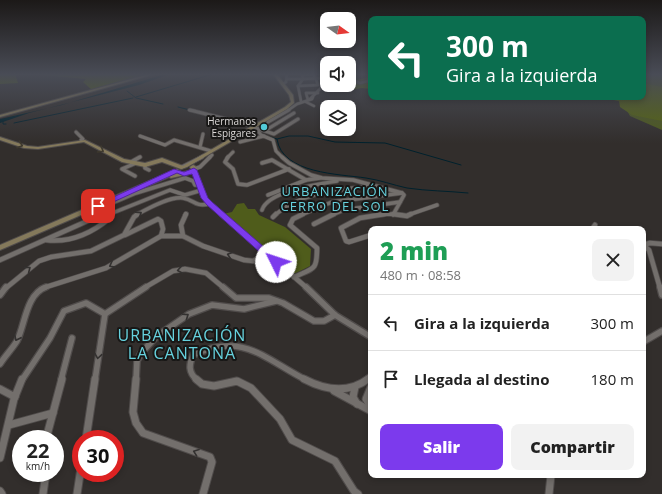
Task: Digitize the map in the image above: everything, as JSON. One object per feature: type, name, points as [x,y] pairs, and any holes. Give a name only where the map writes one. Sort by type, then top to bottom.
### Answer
[{"type":"street","points":[[0,115],[70,97]]},
{"type":"street","points":[[291,97],[299,108]]},
{"type":"street","points":[[300,97],[301,101]]},
{"type":"street","points":[[293,101],[307,101],[313,97]]},
{"type":"street","points":[[293,101],[307,101],[314,106]]},
{"type":"street","points":[[255,127],[293,108],[293,101]]},
{"type":"street","points":[[180,169],[183,165],[211,153],[255,127],[291,105],[293,101]]},
{"type":"street","points":[[189,110],[266,130],[265,132],[274,134],[298,119]]},
{"type":"street","points":[[266,130],[294,113]]},
{"type":"street","points":[[255,127],[264,136],[273,140],[276,152],[289,163],[312,175],[322,178],[353,180],[402,193]]},
{"type":"street","points":[[76,132],[83,139],[81,140]]},
{"type":"street","points":[[200,147],[203,134]]},
{"type":"street","points":[[140,136],[165,145],[174,140],[200,147],[211,153]]},
{"type":"street","points":[[240,142],[246,139],[264,136]]},
{"type":"street","points":[[1,138],[26,147],[38,148],[81,140],[88,141],[122,160],[145,165],[162,160],[180,169],[192,171],[209,204],[294,277],[335,316],[368,335]]},
{"type":"street","points":[[233,152],[225,159],[233,169],[238,184],[247,185],[288,169]]},
{"type":"street","points":[[154,182],[161,184],[182,178],[200,167],[211,153]]},
{"type":"street","points":[[0,248],[154,182],[203,156]]},
{"type":"street","points":[[135,176],[122,169],[140,157]]},
{"type":"street","points":[[192,171],[198,159]]},
{"type":"street","points":[[262,163],[272,160],[306,180]]},
{"type":"street","points":[[145,165],[145,168],[149,170]]},
{"type":"street","points":[[103,207],[136,193],[185,178],[193,182],[195,185],[200,184]]},
{"type":"street","points":[[268,195],[306,180],[322,178]]},
{"type":"street","points":[[262,210],[262,208],[270,200],[307,185],[344,180]]},
{"type":"street","points":[[273,217],[281,208],[319,193],[376,185]]},
{"type":"street","points":[[115,212],[170,190],[185,195],[202,190]]},
{"type":"street","points":[[393,214],[404,195],[402,193]]},
{"type":"street","points":[[294,277],[314,268],[317,264],[317,248],[290,225],[293,219],[332,202],[402,193]]},
{"type":"street","points":[[124,235],[134,217],[139,213],[164,202],[182,198],[200,206],[209,204]]},
{"type":"street","points":[[314,224],[344,210],[400,202]]},
{"type":"street","points":[[368,236],[349,242],[346,241],[341,229],[343,226],[360,218],[393,214],[409,216],[437,206]]},
{"type":"street","points":[[0,260],[104,214],[110,216],[110,218],[102,226],[82,236],[59,240],[46,240]]},
{"type":"street","points":[[183,236],[181,227],[182,220],[186,214]]},
{"type":"street","points":[[0,295],[10,283],[39,261],[51,257],[90,251],[158,219],[161,221],[163,229],[161,236]]},
{"type":"street","points":[[0,364],[17,340],[35,295],[42,289],[106,268],[161,236],[183,236],[203,246],[244,260],[253,261],[267,254]]},
{"type":"street","points":[[646,244],[662,244]]},
{"type":"street","points":[[646,248],[649,250],[662,294]]},
{"type":"street","points":[[87,430],[105,314],[173,271],[185,269],[206,273],[236,298],[269,298],[278,301],[314,321],[324,321],[335,316]]},
{"type":"street","points":[[203,494],[212,462],[210,457],[143,434],[136,426],[133,418],[137,362],[146,346],[188,315],[199,309],[209,306],[218,306],[245,309],[278,301]]},
{"type":"street","points":[[0,458],[15,396],[21,380],[50,338],[61,312],[69,307],[86,303],[105,314]]},
{"type":"street","points":[[646,340],[662,331]]},
{"type":"street","points":[[48,430],[72,338]]},
{"type":"street","points":[[358,494],[354,491],[335,461],[292,440],[280,419],[251,388],[237,381],[214,386],[202,384],[191,375],[189,365],[193,355],[203,350],[220,346],[248,347],[302,378],[331,389],[368,410]]},
{"type":"street","points":[[331,389],[343,391],[355,387],[368,379]]},
{"type":"street","points":[[355,387],[353,397],[358,405]]},
{"type":"street","points":[[0,389],[15,396]]},
{"type":"street","points":[[358,405],[366,399],[368,395]]},
{"type":"street","points":[[9,425],[53,413]]},
{"type":"street","points":[[549,494],[552,478]]},
{"type":"street","points":[[43,494],[45,482]]},
{"type":"street","points":[[77,494],[79,482]]},
{"type":"green space","points":[[646,97],[662,97],[662,130],[630,116],[622,102],[614,100],[646,100]]},
{"type":"green space","points":[[646,97],[662,97],[662,121],[632,115],[620,107],[619,101],[646,100]]},
{"type":"green space","points":[[244,203],[248,209],[255,209],[259,215],[285,227],[311,249],[310,266],[294,274],[223,214],[232,212],[237,204]]},
{"type":"water","points":[[48,108],[29,113],[0,123],[0,119]]},
{"type":"waterway","points":[[135,97],[163,104]]},
{"type":"waterway","points":[[14,123],[133,98]]},
{"type":"waterway","points":[[178,107],[190,110]]},
{"type":"waterway","points":[[3,121],[3,124],[6,124]]},
{"type":"waterway","points":[[277,139],[289,136],[308,136],[335,142],[385,143],[461,165]]},
{"type":"waterway","points":[[270,137],[277,139]]},
{"type":"waterway","points":[[277,139],[281,151],[289,159],[301,166],[314,170],[371,179],[407,188],[468,193]]},
{"type":"place","name":"Hermanos Espigares","points":[[264,127]]},
{"type":"district","name":"URBANIZACIÓN CERRO DEL SOL","points":[[335,198]]},
{"type":"district","name":"URBANIZACIÓN LA CANTONA","points":[[182,344]]},
{"type":"route","points":[[98,206],[177,171],[181,174],[188,174],[194,170],[205,198],[209,204],[276,262]]}]
